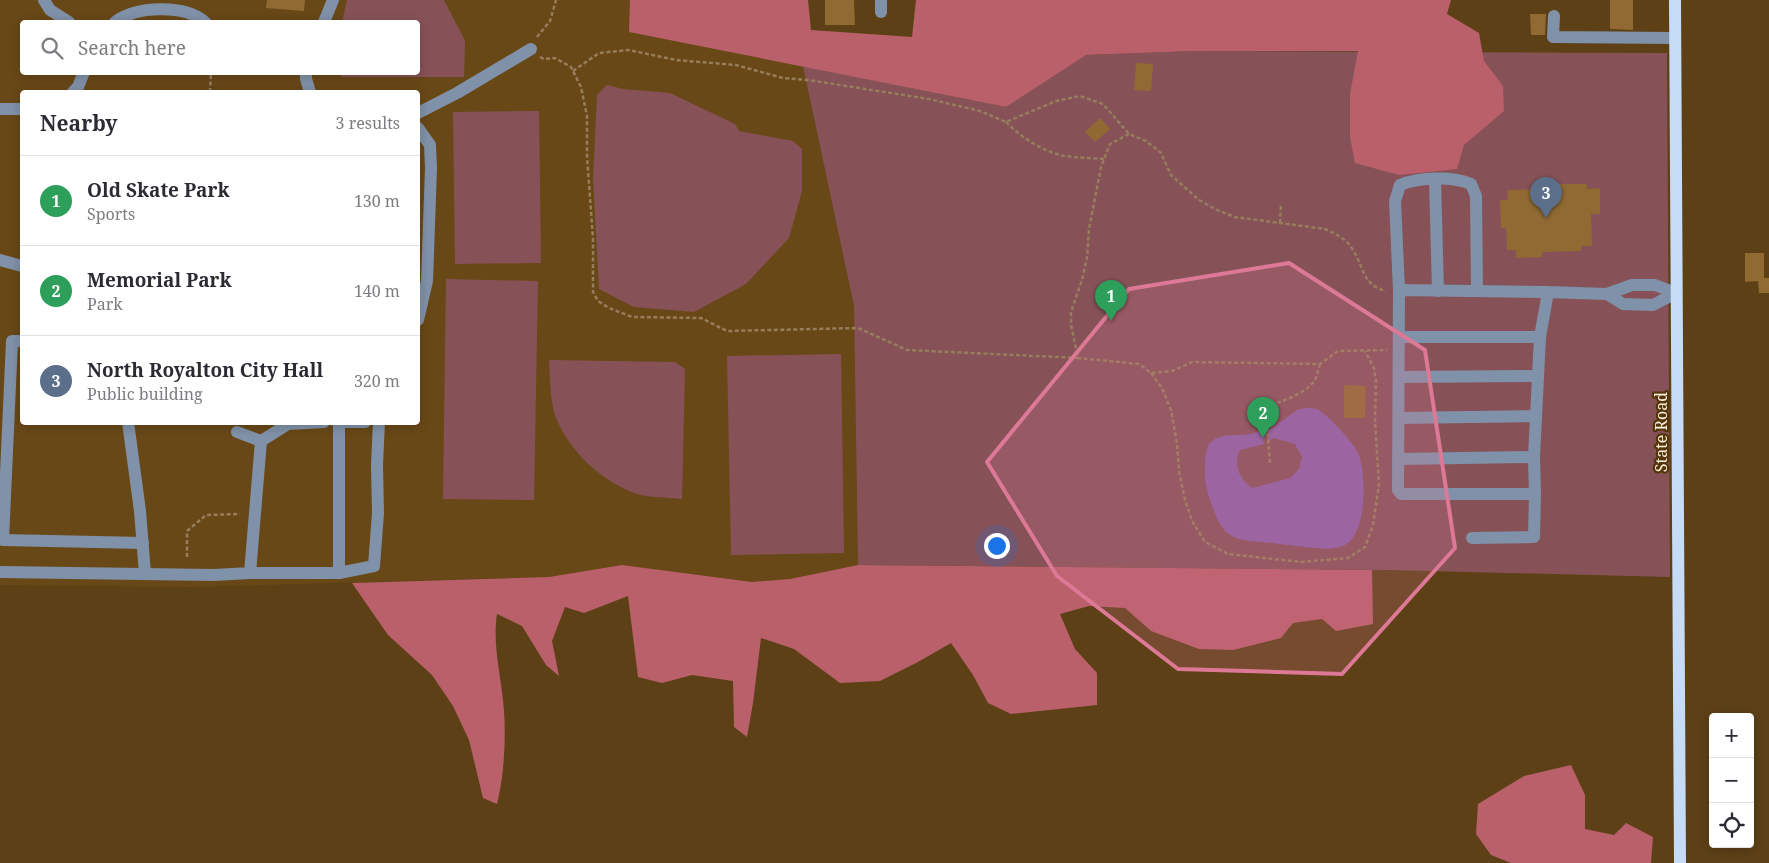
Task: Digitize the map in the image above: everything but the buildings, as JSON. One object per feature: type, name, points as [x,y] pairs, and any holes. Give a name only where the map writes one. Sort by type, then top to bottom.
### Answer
[{"type":"main road","name":"State Road","points":[[1675,0],[1680,863]]},
{"type":"lane","points":[[44,0],[50,10],[66,20]]},
{"type":"lane","points":[[325,20],[333,0]]},
{"type":"lane","points":[[118,20],[138,11],[160,10],[183,12],[201,20]]},
{"type":"lane","points":[[1554,16],[1553,37],[1675,38]]},
{"type":"lane","points":[[420,112],[457,93],[531,49]]},
{"type":"lane","points":[[75,90],[83,75]]},
{"type":"lane","points":[[306,75],[309,90]]},
{"type":"lane","points":[[0,108],[20,110]]},
{"type":"lane","points":[[420,131],[430,145],[431,168],[427,281],[420,311]]},
{"type":"lane","points":[[1477,291],[1476,196],[1471,184],[1460,180],[1413,180],[1400,185],[1396,201],[1399,290],[1398,490],[1401,494],[1534,494]]},
{"type":"lane","points":[[1435,180],[1438,291]]},
{"type":"lane","points":[[0,260],[20,265]]},
{"type":"lane","points":[[1399,290],[1606,294],[1632,285],[1655,285],[1676,293]]},
{"type":"lane","points":[[1472,538],[1534,537],[1534,457],[1540,337],[1548,292]]},
{"type":"lane","points":[[1606,294],[1623,304],[1653,305],[1676,293]]},
{"type":"lane","points":[[1399,344],[1540,337]]},
{"type":"lane","points":[[20,341],[12,341],[3,540],[143,543]]},
{"type":"lane","points":[[1399,377],[1538,376]]},
{"type":"lane","points":[[1399,418],[1536,416]]},
{"type":"lane","points":[[128,425],[140,511],[145,574]]},
{"type":"lane","points":[[261,441],[286,425]]},
{"type":"lane","points":[[338,425],[339,573]]},
{"type":"lane","points":[[0,572],[214,575],[339,573],[374,566],[378,514],[376,465],[379,425]]},
{"type":"lane","points":[[237,432],[261,441]]},
{"type":"lane","points":[[250,573],[261,441]]},
{"type":"lane","points":[[1398,459],[1534,457]]},
{"type":"path","points":[[556,0],[550,21],[535,38],[531,49],[544,59],[555,58],[571,67],[581,87],[587,116],[593,292],[598,301],[609,308],[632,317],[701,318],[727,330],[858,328],[907,350],[1078,358],[1139,364],[1151,373],[1162,388],[1171,410],[1178,443],[1185,500],[1192,521],[1205,542],[1228,554],[1301,562],[1348,558],[1365,547],[1373,525],[1379,484],[1375,422],[1376,381],[1374,368],[1365,351]]},
{"type":"path","points":[[573,71],[599,53],[629,50],[676,60],[736,65],[783,78],[929,98],[980,111],[1006,122],[1018,134],[1063,156],[1105,158]]},
{"type":"path","points":[[210,90],[211,75]]},
{"type":"path","points":[[1006,122],[1056,101],[1080,96],[1103,104],[1129,134],[1146,141],[1161,153],[1171,175],[1199,200],[1235,217],[1325,229],[1335,233],[1343,238],[1352,248],[1361,270],[1374,288],[1392,293],[1399,290]]},
{"type":"path","points":[[1078,358],[1071,325],[1071,312],[1085,265],[1090,221],[1102,167],[1110,144],[1129,134]]},
{"type":"path","points":[[1280,223],[1281,204]]},
{"type":"path","points":[[1151,373],[1172,371],[1192,362],[1320,364],[1338,351],[1365,351],[1399,344]]},
{"type":"path","points":[[1270,463],[1266,413],[1275,404],[1299,393],[1315,381],[1320,364]]},
{"type":"path","points":[[187,557],[187,531],[206,515],[240,514]]},
{"type":"highlighted area","points":[[1289,263],[1425,350],[1455,548],[1342,674],[1178,669],[1057,576],[987,462],[1129,289]]},
{"type":"shaded area","points":[[0,0],[630,0],[629,32],[803,66],[854,306],[858,565],[790,579],[752,582],[622,565],[549,577],[190,587],[0,585]]},
{"type":"shaded area","points":[[347,0],[444,0],[465,41],[464,77],[342,77],[340,75],[420,75],[420,20],[342,20]]},
{"type":"shaded area","points":[[630,0],[808,0],[811,30],[912,37],[916,0],[1451,0],[1447,14],[1479,33],[1484,61],[1503,86],[1504,111],[1464,145],[1457,169],[1399,175],[1355,163],[1350,137],[1350,94],[1358,51],[1194,51],[1086,55],[1006,107],[629,32]]},
{"type":"shaded area","points":[[1194,51],[1667,53],[1670,577],[1389,570],[858,565],[854,306],[803,66],[1006,107],[1085,55]]},
{"type":"shaded area","points":[[607,85],[623,89],[670,93],[735,124],[739,131],[793,141],[802,149],[802,191],[789,238],[746,284],[694,312],[634,307],[599,289],[593,178],[597,95]]},
{"type":"shaded area","points":[[539,111],[541,263],[455,264],[453,112]]},
{"type":"shaded area","points":[[446,279],[538,281],[534,500],[443,499]]},
{"type":"shaded area","points":[[841,354],[844,553],[731,555],[727,356]]},
{"type":"shaded area","points":[[549,360],[675,362],[685,369],[682,499],[653,497],[624,489],[600,474],[580,455],[563,432],[555,414]]},
{"type":"shaded area","points":[[1305,408],[1321,411],[1346,436],[1358,453],[1364,488],[1358,529],[1352,539],[1345,545],[1320,549],[1235,538],[1224,530],[1220,524],[1206,488],[1205,464],[1208,446],[1221,436],[1249,434],[1261,430],[1264,444],[1240,450],[1237,466],[1241,476],[1252,488],[1290,478],[1299,469],[1302,457],[1295,444],[1274,438],[1268,441],[1268,431],[1297,410]]},
{"type":"shaded area","points":[[622,565],[752,582],[790,579],[858,565],[1372,570],[1373,624],[1336,631],[1322,619],[1293,623],[1281,638],[1233,650],[1199,649],[1151,631],[1125,608],[1089,606],[1060,614],[1075,649],[1097,673],[1097,705],[1011,714],[988,703],[973,675],[951,643],[880,681],[840,683],[794,649],[761,638],[747,737],[734,727],[733,681],[692,675],[662,683],[638,677],[628,596],[584,613],[565,607],[552,641],[559,676],[546,665],[522,626],[497,614],[496,638],[504,711],[504,758],[497,804],[483,798],[469,740],[453,706],[432,675],[388,635],[352,583],[549,577]]},
{"type":"shaded area","points":[[1571,765],[1585,795],[1585,829],[1614,835],[1626,823],[1653,837],[1651,863],[1511,863],[1491,855],[1476,834],[1478,804],[1524,776]]},
{"type":"place","name":"North Royalton City Hall","points":[[1546,218]]},
{"type":"place","name":"Old Skate Park","points":[[1111,321]]},
{"type":"place","name":"Memorial Park","points":[[1263,438]]}]
